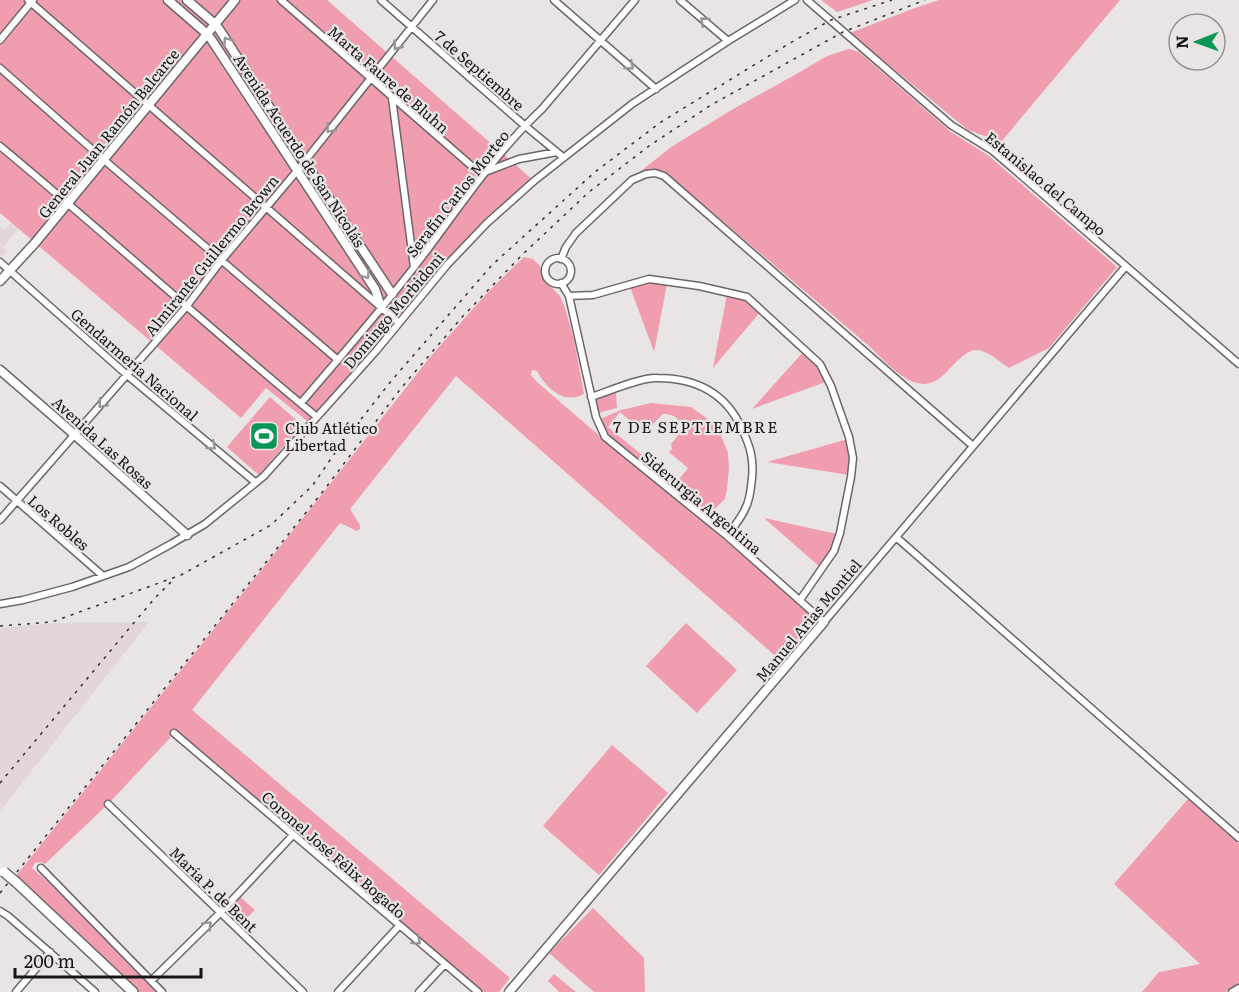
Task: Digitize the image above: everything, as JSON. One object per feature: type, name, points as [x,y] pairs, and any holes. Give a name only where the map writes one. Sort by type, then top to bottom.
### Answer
[{"type":"main road","points":[[2,870],[133,992]]},
{"type":"street","name":"Avenida Acuerdo de San Nicolás","points":[[168,0],[206,33],[375,289],[381,307],[399,323]]},
{"type":"street","name":"Avenida Acuerdo de San Nicolás","points":[[187,0],[215,24],[392,294]]},
{"type":"street","name":"General Juan Ramón Balcarce","points":[[0,281],[68,203],[235,0]]},
{"type":"street","name":"Marta Faure de Bluhn","points":[[280,0],[392,98],[484,174]]},
{"type":"street","name":"7 de Septiembre","points":[[381,0],[563,157]]},
{"type":"street","name":"Almirante Guillermo Brown","points":[[0,520],[186,307],[433,0]]},
{"type":"street","points":[[554,0],[656,89]]},
{"type":"street","name":"Serafín Carlos Morteo","points":[[301,403],[414,267],[500,153],[524,125],[542,110],[635,0]]},
{"type":"street","points":[[680,0],[728,41]]},
{"type":"street","name":"Domingo Morbidoni","points":[[0,604],[72,587],[129,567],[206,524],[264,476],[487,223],[563,157],[632,104],[795,0]]},
{"type":"street","name":"Estanislao del Campo","points":[[807,0],[951,125],[993,151],[1239,364]]},
{"type":"street","points":[[0,40],[31,1],[381,307]]},
{"type":"street","points":[[0,68],[338,360]]},
{"type":"street","points":[[392,98],[414,267]]},
{"type":"street","points":[[0,146],[317,417]]},
{"type":"street","points":[[484,174],[519,159],[557,152]]},
{"type":"street","points":[[561,284],[568,278],[571,270],[568,264],[561,259],[576,233],[632,180],[646,174],[655,173],[664,176],[973,446]]},
{"type":"street","name":"Siderurgia Argentina","points":[[561,259],[557,258],[550,262],[545,272],[550,281],[561,284],[569,296],[596,417],[605,437],[727,536],[824,622]]},
{"type":"street","name":"Gendarmería Nacional","points":[[0,262],[127,375],[255,482]]},
{"type":"street","name":"Manuel Arias Montiel","points":[[509,992],[1126,266]]},
{"type":"street","points":[[569,296],[593,295],[649,279],[699,286],[747,297],[820,364],[831,386],[849,437],[853,458],[842,524],[834,551],[800,600]]},
{"type":"street","name":"Avenida Las Rosas","points":[[0,370],[187,535]]},
{"type":"street","points":[[591,397],[657,378],[680,380],[705,387],[730,407],[751,448],[753,467],[746,508],[727,536]]},
{"type":"street","name":"Los Robles","points":[[0,486],[103,576]]},
{"type":"street","points":[[896,537],[1239,837]]},
{"type":"street","name":"Coronel José Félix Bogado","points":[[174,734],[478,992]]},
{"type":"street","name":"María P. de Bent","points":[[108,804],[303,992]]},
{"type":"street","points":[[151,981],[221,912],[293,835]]},
{"type":"street","points":[[41,868],[162,992]]},
{"type":"street","points":[[0,911],[95,992]]},
{"type":"street","points":[[338,992],[399,926]]},
{"type":"street","points":[[16,992],[50,952]]},
{"type":"street","points":[[419,992],[445,964]]},
{"type":"street","points":[[1232,992],[1239,988]]},
{"type":"shaded area","points":[[0,0],[327,0],[534,181],[487,223],[311,424],[266,388],[241,418],[0,213]]},
{"type":"shaded area","points":[[821,0],[873,0],[837,12]]},
{"type":"shaded area","points":[[939,0],[1120,0],[1001,142],[968,130],[850,33]]},
{"type":"shaded area","points":[[849,49],[859,52],[951,132],[989,156],[1117,267],[1049,348],[1009,368],[989,354],[973,350],[935,381],[926,384],[917,383],[890,367],[869,346],[665,172],[641,171],[671,147],[733,109],[827,56]]},
{"type":"shaded area","points":[[11,223],[18,229],[3,247],[7,251],[1,258],[0,226],[5,230]]},
{"type":"shaded area","points":[[524,257],[533,259],[540,266],[545,281],[560,296],[574,340],[584,394],[577,397],[563,396],[551,389],[537,371],[532,370],[531,375],[602,438],[817,617],[781,661],[456,376],[350,509],[360,529],[357,531],[340,523],[192,710],[510,978],[499,992],[482,992],[175,730],[171,731],[170,738],[111,801],[107,801],[105,807],[45,864],[35,863],[32,868],[158,992],[139,992],[15,877],[431,356],[488,292]]},
{"type":"shaded area","points":[[649,281],[667,284],[654,352],[630,287]]},
{"type":"shaded area","points":[[727,294],[746,300],[761,311],[713,368]]},
{"type":"shaded area","points":[[805,350],[819,365],[828,381],[752,409]]},
{"type":"shaded area","points":[[615,392],[617,408],[598,413],[598,397]]},
{"type":"shaded area","name":"Club Atlético Libertad","points":[[270,397],[302,425],[259,475],[227,447]]},
{"type":"shaded area","points":[[651,403],[691,407],[705,417],[719,431],[728,453],[729,468],[725,499],[706,517],[611,437],[604,430],[600,419],[621,410]],"holes":[[[620,412],[641,430],[645,426],[650,427],[663,414],[674,416],[681,424],[680,432],[671,444],[672,449],[669,452],[688,468],[676,483],[608,427]]]},
{"type":"shaded area","points":[[848,439],[851,459],[849,475],[767,462]]},
{"type":"shaded area","points":[[764,518],[837,534],[832,550],[821,568]]},
{"type":"shaded area","points":[[149,622],[0,811],[0,628],[53,623]]},
{"type":"shaded area","points":[[686,623],[737,670],[697,713],[646,666]]},
{"type":"shaded area","points":[[612,745],[668,793],[599,875],[543,826]]},
{"type":"shaded area","points":[[1188,799],[1239,844],[1239,984],[1225,992],[1142,992],[1159,972],[1200,964],[1114,884]]},
{"type":"shaded area","points":[[239,896],[255,910],[239,926],[224,912]]},
{"type":"shaded area","points":[[593,908],[644,958],[645,992],[594,992],[549,953]]},
{"type":"shaded area","points":[[554,974],[576,992],[559,992],[548,981]]},
{"type":"railway","points":[[0,626],[52,622],[181,575],[271,525],[313,485],[339,447],[392,380],[492,265],[595,172],[661,122],[790,43],[831,20],[892,0]]},
{"type":"railway","points":[[0,893],[324,490],[402,387],[463,316],[523,254],[589,192],[649,146],[711,105],[843,32],[925,0]]},
{"type":"railway","points":[[0,783],[132,625],[171,582]]},
{"type":"place","name":"Club Atlético Libertad","points":[[264,436]]},
{"type":"district","name":"7 DE SEPTIEMBRE","points":[[696,426]]}]
